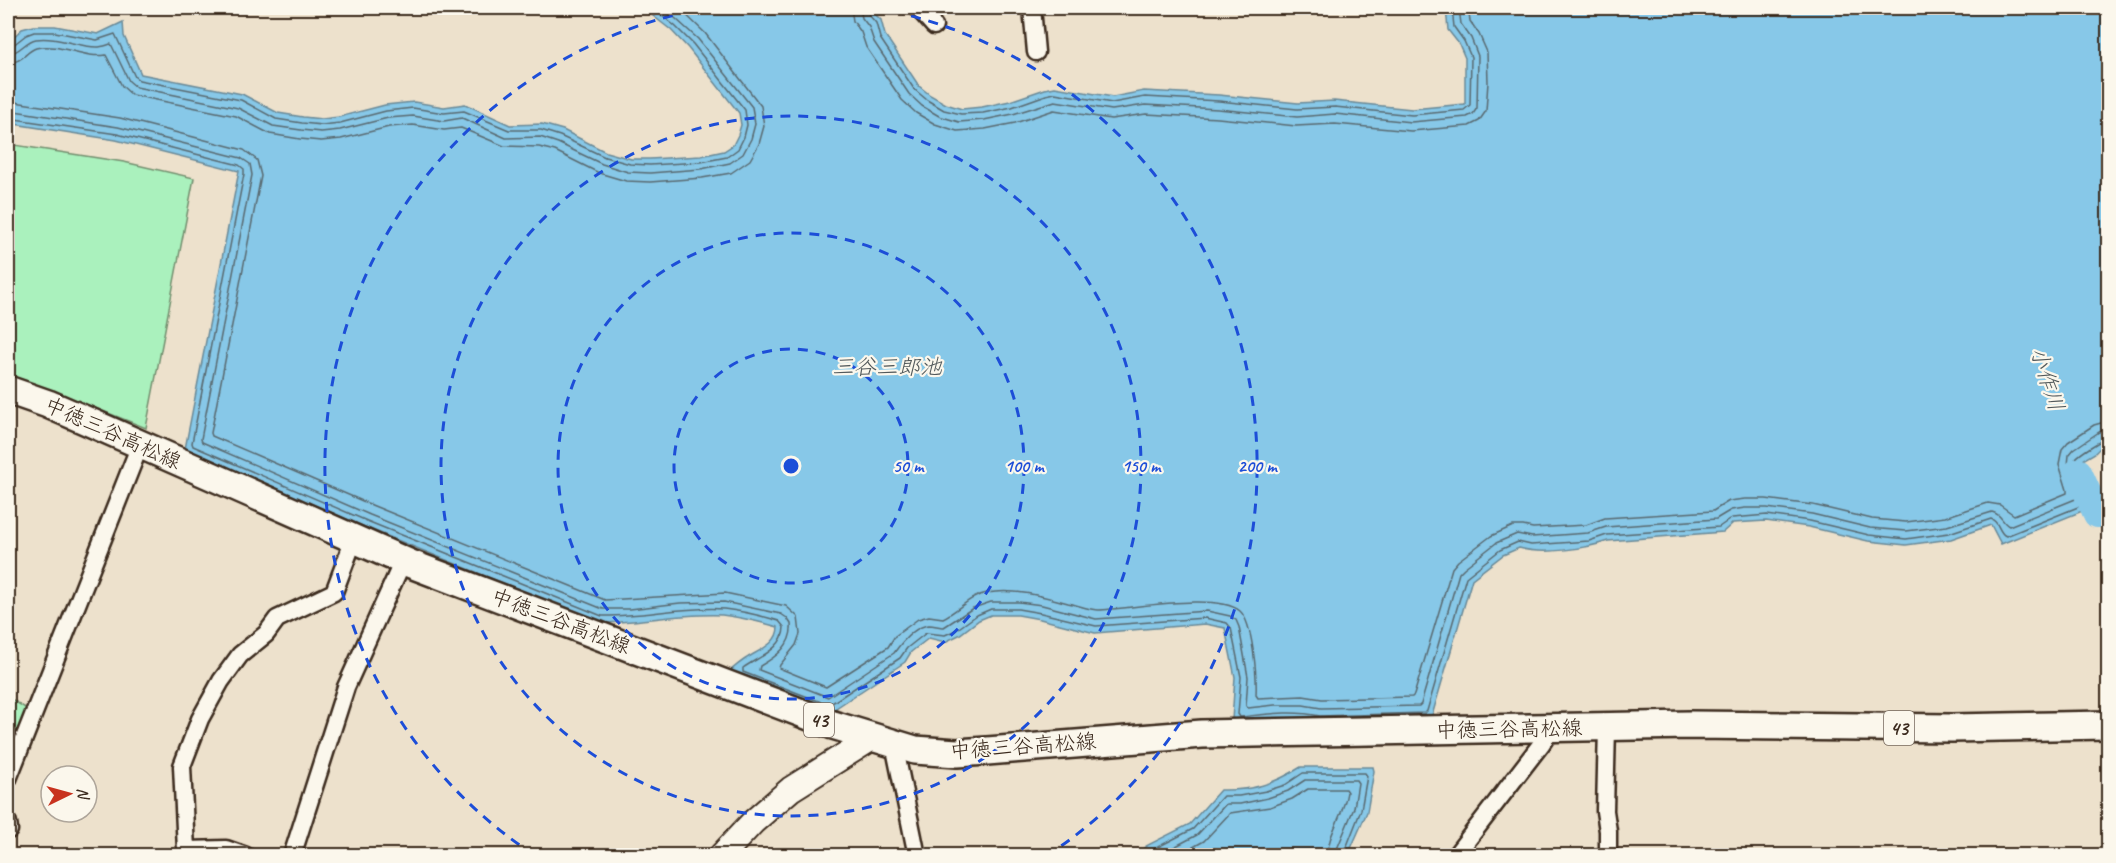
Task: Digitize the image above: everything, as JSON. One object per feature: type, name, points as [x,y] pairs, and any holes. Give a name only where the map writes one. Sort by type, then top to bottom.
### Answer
[{"type":"main road","name":"中徳三谷高松線","points":[[8,390],[48,404],[403,561],[812,717],[915,750],[957,753],[1202,734],[1690,725],[1952,728],[2109,725]]},
{"type":"street","points":[[918,8],[934,26]]},
{"type":"street","points":[[1032,8],[1036,52]]},
{"type":"street","points":[[8,779],[140,445]]},
{"type":"street","points":[[246,855],[226,849],[186,853],[182,766],[205,709],[221,681],[240,655],[266,634],[277,619],[334,592],[354,539]]},
{"type":"street","points":[[292,855],[346,687],[403,561]]},
{"type":"street","points":[[1607,727],[1605,811],[1608,855]]},
{"type":"street","points":[[1455,855],[1542,744],[1551,729]]},
{"type":"street","points":[[721,855],[753,822],[791,789],[883,741],[917,855]]},
{"type":"green space","points":[[8,144],[124,162],[194,178],[146,428],[24,380],[8,376]]},
{"type":"green space","points":[[8,697],[27,709],[8,755]]},
{"type":"water","name":"三谷三郎池","points":[[643,8],[873,8],[881,20],[885,35],[919,86],[946,104],[962,109],[1010,101],[1055,87],[1113,97],[1144,91],[1219,95],[1298,103],[1334,101],[1412,109],[1465,104],[1465,58],[1459,44],[1448,30],[1446,8],[2108,8],[2108,440],[2095,453],[2081,461],[2097,505],[2001,544],[1991,525],[1951,539],[1906,545],[1868,541],[1809,527],[1766,521],[1733,523],[1723,532],[1608,541],[1564,550],[1539,551],[1519,548],[1503,555],[1472,579],[1431,719],[1319,722],[1287,719],[1235,724],[1232,720],[1235,677],[1225,628],[1205,624],[1095,633],[1018,615],[991,615],[945,642],[929,638],[911,652],[905,662],[830,712],[727,673],[771,642],[775,638],[778,627],[722,615],[692,615],[601,623],[365,527],[185,449],[239,171],[116,140],[8,123],[8,42],[22,29],[33,26],[55,26],[98,34],[123,22],[124,36],[141,74],[242,94],[278,113],[322,119],[385,105],[414,102],[444,107],[465,104],[510,125],[542,124],[563,130],[606,152],[631,159],[701,156],[724,151],[733,145],[738,135],[741,125],[739,113],[688,48],[671,30]]},
{"type":"water","points":[[1301,767],[1373,767],[1367,812],[1348,855],[1137,855],[1146,846],[1190,824],[1220,790],[1262,785]]},
{"type":"waterway","name":"小作川","points":[[2078,472],[2097,514],[2108,514]]}]
